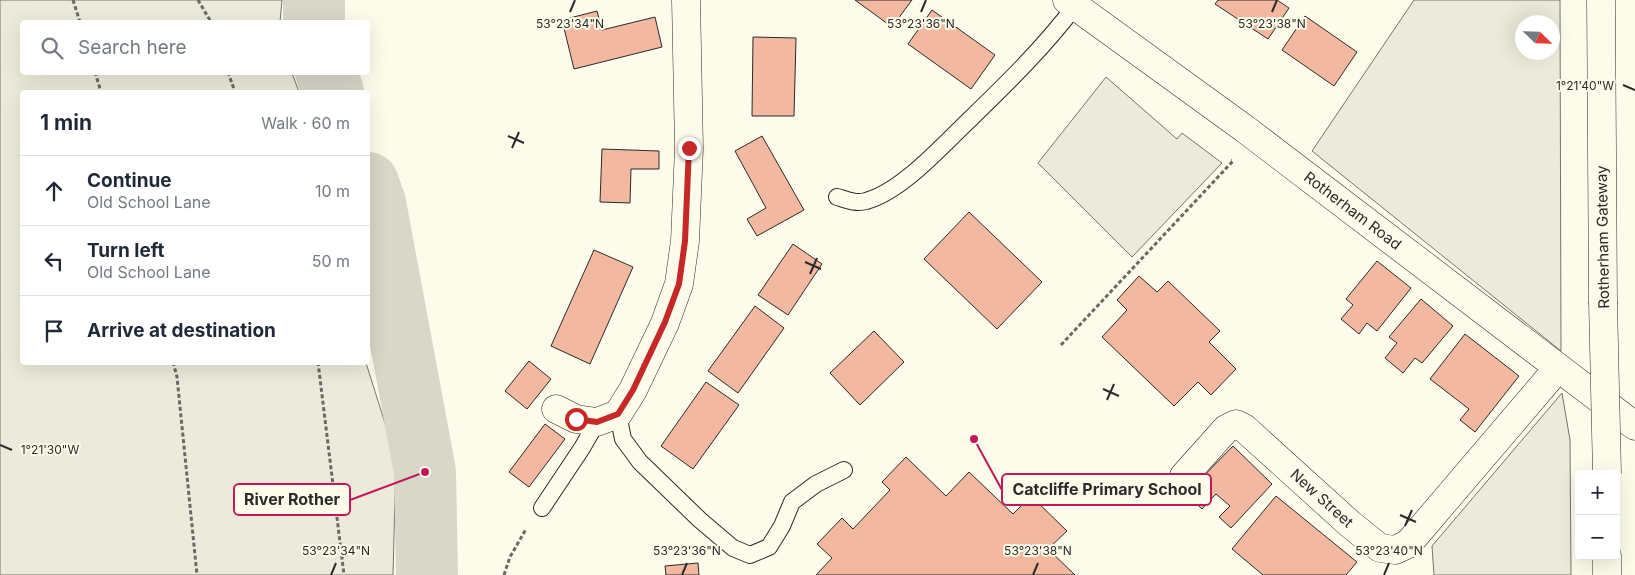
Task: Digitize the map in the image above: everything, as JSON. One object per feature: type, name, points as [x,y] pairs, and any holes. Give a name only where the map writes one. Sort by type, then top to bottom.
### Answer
[{"type":"main road","points":[[556,409],[576,419],[607,418],[633,390],[665,322],[679,284],[685,241],[689,148],[686,0]]},
{"type":"main road","name":"Rotherham Gateway","points":[[1601,0],[1607,470]]},
{"type":"main road","name":"Rotherham Road","points":[[1071,3],[1244,129],[1635,426]]},
{"type":"main road","name":"New Street","points":[[1184,476],[1226,429],[1236,424],[1244,428],[1350,524],[1380,548],[1395,550],[1408,544],[1558,368]]},
{"type":"main road","points":[[1607,560],[1607,575]]},
{"type":"lane","points":[[837,197],[852,202],[866,201],[888,192],[922,165],[1059,28],[1071,3]]},
{"type":"lane","points":[[542,508],[582,448],[607,418],[640,462],[719,537],[733,548],[750,555],[769,547],[782,526],[792,502],[816,484],[844,470]]},
{"type":"path","points":[[74,0],[79,20]]},
{"type":"path","points":[[198,0],[210,20]]},
{"type":"path","points":[[96,75],[100,90]]},
{"type":"path","points":[[229,75],[235,90]]},
{"type":"path","points":[[1061,346],[1233,161],[1223,154],[1244,129]]},
{"type":"path","points":[[174,365],[177,377],[197,575]]},
{"type":"path","points":[[318,365],[344,575]]},
{"type":"path","points":[[504,575],[510,557],[525,531],[542,508]]},
{"type":"shaded area","points":[[0,0],[282,0],[280,20],[20,20],[20,75],[293,75],[298,90],[20,90],[20,365],[367,365],[396,458],[393,575],[0,575]]},
{"type":"shaded area","points":[[1414,0],[1560,0],[1561,351],[1312,151]]},
{"type":"shaded area","points":[[1106,77],[1177,139],[1182,133],[1222,163],[1132,257],[1038,163]]},
{"type":"shaded area","points":[[1562,393],[1570,440],[1571,575],[1434,575],[1432,546]]},
{"type":"building","points":[[855,0],[912,0],[892,27]]},
{"type":"building","points":[[1218,0],[1277,0],[1289,8],[1268,39],[1215,4]]},
{"type":"building","points":[[932,10],[995,55],[971,89],[908,44]]},
{"type":"building","points":[[597,11],[602,30],[655,17],[662,47],[574,69],[562,20]]},
{"type":"building","points":[[1305,16],[1357,52],[1334,86],[1282,50]]},
{"type":"building","points":[[753,37],[796,38],[794,116],[752,116]]},
{"type":"building","points":[[762,136],[804,210],[757,236],[747,219],[766,208],[735,151]]},
{"type":"building","points":[[602,149],[659,151],[659,169],[631,169],[630,203],[600,202]]},
{"type":"building","points":[[969,212],[1042,282],[997,329],[924,259]]},
{"type":"building","points":[[793,244],[822,264],[788,315],[758,295]]},
{"type":"building","points":[[594,250],[633,267],[590,364],[551,346]]},
{"type":"building","points":[[1377,261],[1411,288],[1377,331],[1367,323],[1359,334],[1341,319],[1353,305],[1346,299]]},
{"type":"building","points":[[1139,276],[1157,292],[1168,281],[1220,331],[1209,342],[1236,369],[1211,395],[1198,382],[1174,406],[1102,337],[1127,310],[1117,300]]},
{"type":"building","points":[[1421,299],[1453,326],[1422,363],[1415,358],[1403,373],[1385,358],[1397,343],[1389,337]]},
{"type":"building","points":[[755,306],[784,328],[738,393],[708,371]]},
{"type":"building","points":[[874,331],[904,362],[860,405],[830,373]]},
{"type":"building","points":[[1465,334],[1519,376],[1475,432],[1460,420],[1469,409],[1430,379]]},
{"type":"building","points":[[529,361],[551,379],[527,409],[505,391]]},
{"type":"building","points":[[706,382],[739,405],[693,469],[661,446]]},
{"type":"building","points":[[545,424],[565,439],[529,487],[509,472]]},
{"type":"building","points":[[1233,446],[1272,484],[1231,528],[1219,517],[1230,506],[1216,494],[1202,509],[1186,494]]},
{"type":"building","points":[[906,457],[946,496],[969,472],[1013,514],[1031,496],[1067,531],[1048,549],[1075,575],[816,575],[832,558],[817,544],[842,518],[853,529],[890,490],[882,482]]},
{"type":"building","points":[[1276,496],[1357,562],[1346,575],[1263,575],[1232,549]]},
{"type":"building","points":[[698,563],[699,575],[666,575],[665,566]]},
{"type":"waterway","points":[[314,0],[314,20]]},
{"type":"waterway","points":[[327,75],[332,90]]},
{"type":"waterway","points":[[370,189],[375,203],[425,472],[427,575]]},
{"type":"place","name":"Catcliffe Primary School","points":[[974,439]]},
{"type":"place","name":"River Rother","points":[[425,472]]},
{"type":"route","points":[[576,419],[597,422],[618,414],[633,390],[665,322],[679,284],[685,241],[689,148]]}]
